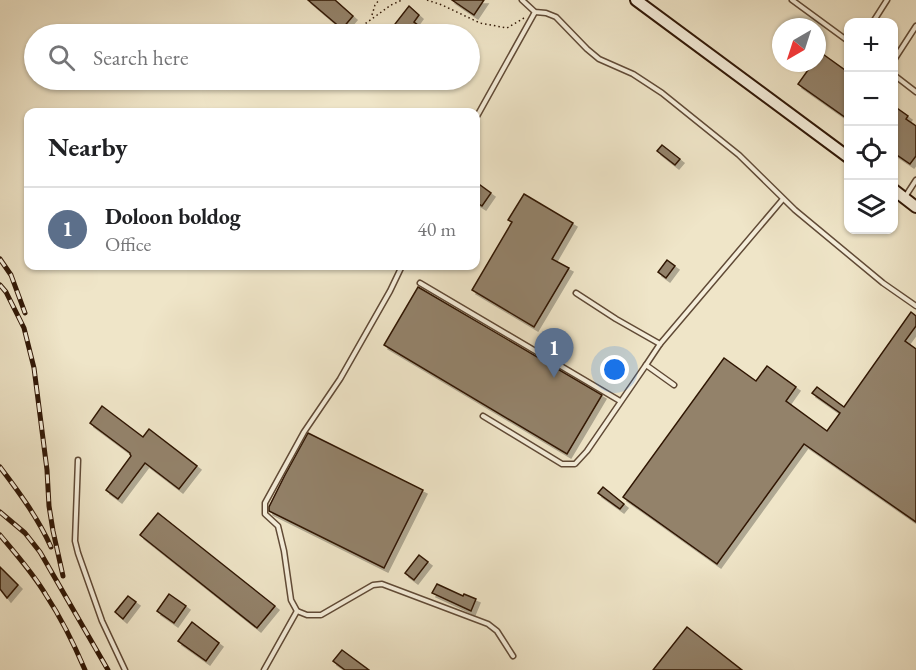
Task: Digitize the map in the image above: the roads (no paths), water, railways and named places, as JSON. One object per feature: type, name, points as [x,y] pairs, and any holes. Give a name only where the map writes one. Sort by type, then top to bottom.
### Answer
[{"type":"main road","points":[[636,0],[844,153]]},
{"type":"main road","points":[[898,193],[916,207]]},
{"type":"lane","points":[[522,0],[534,12],[556,17],[599,59],[633,74],[657,89],[739,155],[783,199],[883,283],[916,306]]},
{"type":"lane","points":[[792,0],[844,37]]},
{"type":"lane","points":[[876,18],[887,0]]},
{"type":"lane","points":[[480,111],[534,12]]},
{"type":"lane","points":[[898,54],[916,26]]},
{"type":"lane","points":[[898,78],[916,92]]},
{"type":"lane","points":[[904,198],[916,180]]},
{"type":"lane","points":[[483,416],[562,464],[575,464],[587,451],[660,344],[783,199]]},
{"type":"lane","points":[[400,270],[340,379],[304,432],[265,503],[265,514],[278,526],[291,600],[297,611],[307,615],[321,615],[374,585],[382,584],[488,624],[497,631],[513,656]]},
{"type":"lane","points":[[420,283],[620,401]]},
{"type":"lane","points":[[576,293],[660,344]]},
{"type":"lane","points":[[646,364],[674,385]]},
{"type":"lane","points":[[78,460],[75,541],[102,621],[124,670]]},
{"type":"lane","points":[[264,670],[297,611]]},
{"type":"railway","points":[[0,259],[11,275],[25,313]]},
{"type":"railway","points":[[0,285],[6,292],[24,328],[34,368],[47,470],[49,506],[63,576]]},
{"type":"railway","points":[[0,467],[34,516],[51,547]]},
{"type":"railway","points":[[0,512],[25,533],[40,552],[108,670]]},
{"type":"railway","points":[[0,535],[41,587],[62,622],[85,670]]},
{"type":"place","name":"Doloon boldog","points":[[554,378]]}]
